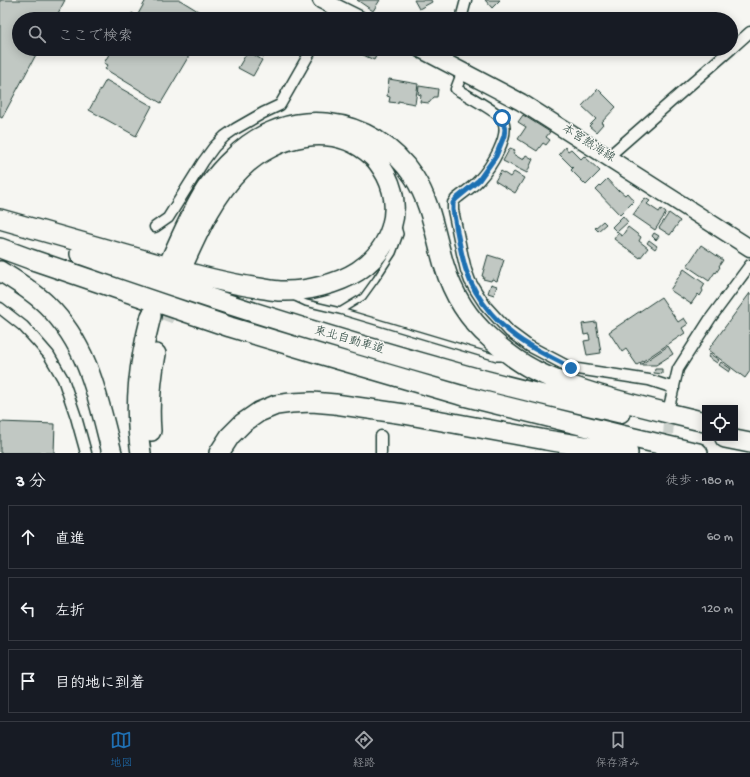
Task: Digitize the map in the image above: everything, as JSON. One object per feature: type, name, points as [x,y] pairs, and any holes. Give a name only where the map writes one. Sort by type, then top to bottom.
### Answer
[{"type":"highway","points":[[0,219],[188,273],[244,286],[282,292],[302,290],[336,282],[350,276],[362,268],[380,251],[391,228],[394,212],[390,183],[374,157],[349,141],[336,137],[309,136],[282,142],[269,148],[241,168],[228,183],[213,205],[194,242],[177,261],[194,211],[206,189],[234,156],[250,143],[268,133],[282,128],[311,122],[326,122],[358,130],[384,145],[403,163],[414,177],[428,206],[444,265],[456,296],[464,310],[491,339],[514,358],[534,370],[558,380],[625,402],[702,421]]},
{"type":"highway","name":"東北自動車道","points":[[0,225],[152,280],[333,337],[465,375],[702,432]]},
{"type":"highway","name":"東北自動車道","points":[[0,248],[230,327],[323,355],[460,395],[698,453]]},
{"type":"highway","points":[[0,270],[46,304],[62,322],[75,342],[87,364],[97,393],[112,453]]},
{"type":"highway","points":[[141,453],[137,418],[137,394],[140,368],[144,342],[157,318],[158,344],[153,370],[150,417],[151,439],[154,453]]},
{"type":"highway","points":[[219,453],[230,436],[243,423],[259,412],[291,403],[312,402],[404,414],[628,453]]},
{"type":"highway","points":[[738,430],[750,432]]},
{"type":"highway","points":[[738,441],[750,443]]},
{"type":"main road","points":[[330,6],[343,12]]},
{"type":"main road","name":"本宮熱海線","points":[[448,56],[463,71],[521,102],[750,248]]},
{"type":"street","points":[[462,12],[466,0]]},
{"type":"street","points":[[738,43],[750,32]]},
{"type":"street","points":[[155,227],[168,218],[203,162],[214,147],[225,136],[263,113],[280,105],[308,56]]},
{"type":"street","points":[[608,157],[723,56]]},
{"type":"street","points":[[463,71],[456,89],[496,113],[502,118],[505,129],[504,136],[496,156],[479,180],[453,203],[453,210],[466,270],[476,291],[495,316],[510,332],[529,346],[571,368],[649,380],[674,388]]},
{"type":"street","points":[[670,403],[678,369],[710,319],[750,265]]},
{"type":"street","points":[[0,308],[23,326],[49,355],[63,379],[86,453]]},
{"type":"street","points":[[381,436],[381,453]]},
{"type":"lane","points":[[340,311],[362,297],[393,253],[400,234],[394,212]]},
{"type":"lane","points":[[282,292],[306,302],[496,358],[514,358]]},
{"type":"building","points":[[0,0],[65,0],[59,12],[12,12],[12,56],[35,56],[2,118],[0,117]]},
{"type":"building","points":[[146,0],[180,0],[200,12],[139,12]]},
{"type":"building","points":[[357,0],[380,0],[373,11]]},
{"type":"building","points":[[414,0],[431,0],[432,2],[419,9]]},
{"type":"building","points":[[485,0],[500,0],[492,8]]},
{"type":"building","points":[[108,56],[189,56],[161,103],[105,69],[108,65],[104,63]]},
{"type":"building","points":[[245,56],[256,56],[262,60],[253,76],[238,68]]},
{"type":"building","points":[[366,56],[376,56],[374,60]]},
{"type":"building","points":[[389,79],[418,84],[415,104],[398,101],[398,103],[389,102],[390,97],[387,96]]},
{"type":"building","points":[[106,80],[152,106],[136,136],[89,110]]},
{"type":"building","points":[[419,86],[438,89],[437,97],[434,97],[429,103],[420,102],[421,95],[418,94]]},
{"type":"building","points":[[598,89],[616,107],[601,123],[603,124],[596,132],[589,126],[596,119],[582,106]]},
{"type":"building","points":[[523,115],[550,132],[546,137],[550,140],[546,145],[543,143],[537,151],[518,139],[526,127],[518,122]]},
{"type":"building","points":[[565,147],[568,151],[571,149],[581,159],[584,156],[600,171],[586,185],[571,170],[573,168],[559,154]]},
{"type":"building","points":[[510,148],[515,150],[513,154],[523,160],[526,155],[533,159],[527,173],[503,161]]},
{"type":"building","points":[[501,171],[510,177],[514,172],[524,178],[515,193],[495,181]]},
{"type":"building","points":[[607,179],[618,191],[619,190],[625,195],[627,193],[634,201],[620,215],[596,190]]},
{"type":"building","points":[[645,198],[650,201],[647,204],[659,212],[661,209],[666,213],[655,230],[633,215]]},
{"type":"building","points":[[669,213],[680,221],[670,235],[659,228]]},
{"type":"building","points":[[623,216],[628,222],[617,232],[612,227]]},
{"type":"building","points":[[603,221],[606,224],[598,231],[595,228]]},
{"type":"building","points":[[628,227],[641,237],[639,241],[648,248],[640,258],[614,239],[618,233],[622,236]]},
{"type":"building","points":[[654,233],[659,236],[656,240],[652,236]]},
{"type":"building","points":[[649,240],[657,246],[655,249],[647,243]]},
{"type":"building","points":[[701,245],[723,260],[716,273],[715,272],[709,281],[687,266]]},
{"type":"building","points":[[488,255],[504,260],[497,281],[492,279],[491,281],[483,279],[484,277],[482,276]]},
{"type":"building","points":[[684,269],[705,284],[700,296],[698,294],[691,304],[670,290]]},
{"type":"building","points":[[491,284],[497,286],[494,295],[488,293]]},
{"type":"building","points":[[750,293],[750,371],[745,378],[708,350]]},
{"type":"building","points":[[661,297],[678,322],[684,318],[688,324],[682,328],[685,333],[637,365],[626,349],[622,352],[609,332]]},
{"type":"building","points":[[596,322],[601,353],[587,355],[584,341],[590,340],[589,334],[584,335],[582,324]]},
{"type":"building","points":[[668,346],[673,354],[656,365],[640,365]]},
{"type":"building","points":[[710,354],[719,360],[717,363],[708,357]]},
{"type":"building","points":[[721,362],[731,369],[729,372],[719,365]]},
{"type":"building","points":[[655,369],[662,369],[662,374],[654,373]]},
{"type":"building","points":[[0,422],[55,424],[54,453],[0,453]]},
{"type":"tunnel","points":[[163,320],[181,272]]},
{"type":"tunnel","points":[[667,449],[670,409]]},
{"type":"route","points":[[502,118],[505,129],[504,136],[496,156],[479,180],[453,203],[453,210],[466,270],[470,281],[485,305],[510,332],[529,346],[571,368]]}]
